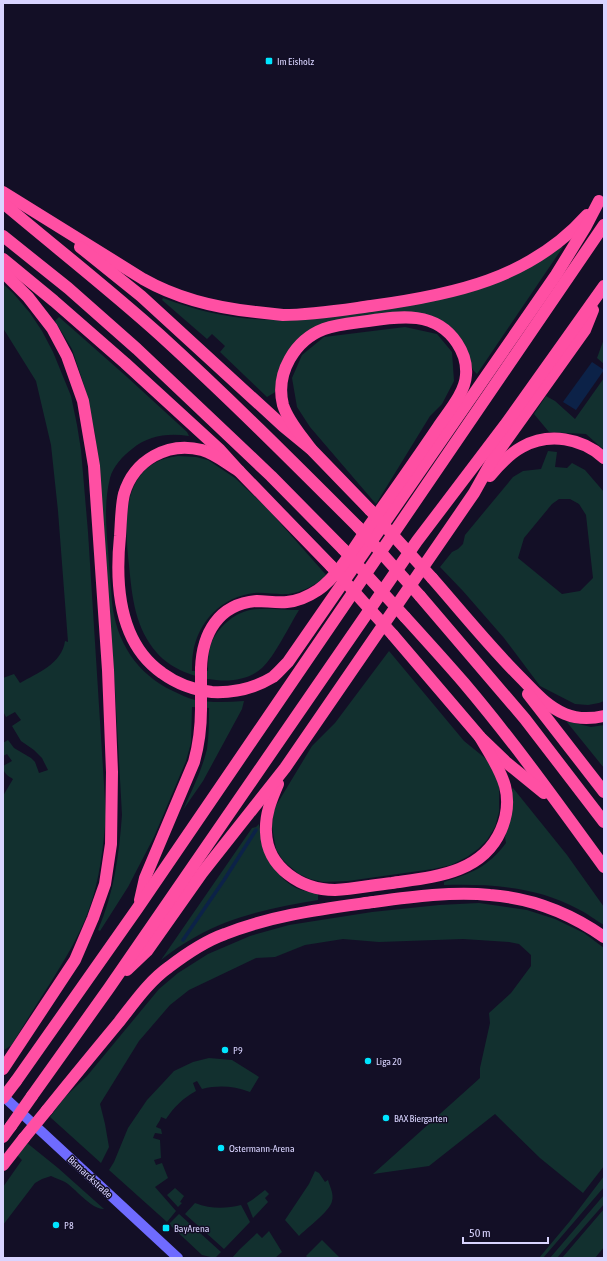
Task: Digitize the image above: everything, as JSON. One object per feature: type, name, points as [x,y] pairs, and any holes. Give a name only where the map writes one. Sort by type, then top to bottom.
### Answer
[{"type":"highway","points":[[3,192],[143,279],[162,288],[186,298],[225,308],[282,315],[409,301],[455,292],[486,282],[527,263],[550,247],[571,231],[602,198]]},
{"type":"highway","points":[[239,472],[212,454],[202,450],[192,448],[174,449],[157,454],[140,465],[129,481],[124,495],[118,559],[119,589],[127,628],[134,644],[155,669],[170,680],[190,688],[206,691],[228,692],[257,685],[274,676],[288,662],[556,275],[602,198]]},
{"type":"highway","points":[[3,202],[94,278],[175,349],[290,459],[358,527],[420,596],[525,719],[604,822]]},
{"type":"highway","points":[[37,212],[141,296],[283,426],[311,449],[370,510],[432,578],[505,662],[539,696],[557,710],[578,718],[604,716]]},
{"type":"highway","points":[[3,1097],[16,1081],[137,909],[604,225]]},
{"type":"highway","points":[[3,236],[68,288],[137,349],[271,476],[343,549],[464,683],[561,807],[604,868]]},
{"type":"highway","points":[[3,259],[125,363],[220,450],[239,472],[331,566],[393,635],[480,737],[561,807]]},
{"type":"highway","points":[[3,272],[28,297],[52,328],[67,356],[83,401],[94,466],[108,670],[112,772],[111,844],[105,884],[93,918],[75,960],[3,1069]]},
{"type":"highway","points":[[109,988],[147,951],[202,873],[285,768],[474,493],[493,459],[585,330],[602,289]]},
{"type":"highway","points":[[3,1137],[109,988],[417,541],[505,425],[602,289]]},
{"type":"highway","points":[[137,909],[145,878],[194,762],[201,727],[201,655],[207,635],[224,614],[236,607],[250,602],[287,602],[308,596],[330,581],[352,552],[439,426],[461,391],[466,377],[466,364],[462,351],[453,337],[445,329],[436,324],[417,318],[404,317],[383,318],[334,326],[322,330],[307,338],[289,359],[284,372],[282,393],[286,412],[311,449]]},
{"type":"highway","points":[[474,493],[507,458],[520,448],[532,443],[550,439],[566,439],[586,446],[604,458]]},
{"type":"highway","points":[[505,662],[533,701],[604,792]]},
{"type":"highway","points":[[285,768],[270,806],[266,834],[272,855],[282,870],[290,877],[309,886],[327,890],[346,889],[433,877],[455,871],[475,861],[493,844],[502,827],[507,805],[505,787],[498,767],[480,737]]},
{"type":"highway","points":[[3,1165],[146,988],[168,967],[199,947],[223,934],[270,919],[304,913],[399,899],[467,894],[490,894],[540,904],[589,926],[604,937]]},
{"type":"main road","name":"Bismarckstraße","points":[[3,1097],[178,1258]]},
{"type":"green space","points":[[560,246],[563,247],[477,374],[473,370],[459,336],[448,324],[429,315],[313,329],[277,391],[267,397],[220,352],[225,346],[212,334],[207,339],[162,300],[163,298],[179,304],[222,315],[267,320],[283,320],[427,302]]},
{"type":"green space","points":[[3,284],[30,313],[42,331],[53,352],[71,396],[77,425],[81,450],[88,532],[106,816],[98,875],[93,898],[85,919],[62,965],[11,1046],[3,1051],[3,796],[13,779],[6,774],[3,768],[3,766],[12,761],[7,754],[3,756],[3,743],[8,740],[14,748],[31,758],[35,762],[39,773],[48,770],[42,758],[21,741],[12,726],[21,720],[15,712],[6,717],[3,711],[3,678],[14,674],[20,683],[54,662],[63,649],[65,641],[68,642],[58,511],[51,445],[36,381],[3,328]]},
{"type":"green space","points":[[59,317],[127,377],[187,432],[189,436],[159,436],[138,444],[116,465],[110,478],[106,514],[112,602],[114,617],[124,643],[130,655],[149,676],[173,691],[189,698],[201,701],[244,701],[242,709],[203,781],[183,810],[202,765],[207,749],[208,739],[209,708],[192,707],[191,743],[186,761],[154,837],[128,887],[100,931],[98,930],[104,916],[115,874],[122,815],[115,689],[95,434],[85,388],[72,349],[55,321]]},
{"type":"green space","points":[[405,327],[437,334],[452,352],[454,381],[442,404],[430,416],[376,504],[310,427],[297,407],[292,378],[302,355],[324,337]]},
{"type":"green space","points":[[604,339],[604,364],[597,358]]},
{"type":"green space","points":[[604,378],[604,450],[586,434],[549,432],[534,414],[546,396],[555,401],[575,419]]},
{"type":"green space","points":[[548,451],[557,452],[555,467],[567,468],[572,463],[585,470],[604,492],[604,701],[599,703],[588,705],[575,704],[540,686],[504,638],[440,567],[452,552],[463,544],[465,535],[513,477],[523,471],[541,469]],"holes":[[[559,499],[570,499],[579,504],[586,515],[593,578],[580,591],[562,594],[518,558],[524,538],[552,504]]]},
{"type":"green space","points":[[178,456],[196,457],[208,460],[235,478],[267,508],[327,576],[316,584],[299,592],[284,594],[254,593],[242,595],[222,605],[213,612],[200,631],[196,641],[192,671],[208,671],[209,651],[217,632],[238,614],[256,609],[299,610],[277,649],[267,663],[252,675],[240,679],[228,681],[208,679],[192,675],[176,668],[157,653],[139,623],[133,600],[127,548],[127,513],[130,497],[136,482],[146,470],[159,461]]},
{"type":"green space","points":[[389,651],[464,741],[485,758],[491,766],[499,782],[499,812],[495,827],[487,840],[478,849],[467,857],[451,865],[348,881],[323,882],[310,879],[299,874],[288,865],[276,849],[272,827],[274,809],[312,746],[335,723]]},
{"type":"green space","points":[[566,721],[591,727],[604,725],[604,768]]},
{"type":"green space","points":[[513,788],[567,855],[604,907],[604,925],[562,901],[546,895],[496,886],[444,885],[444,882],[471,872],[486,864],[506,843],[505,837],[510,820],[511,790]]},
{"type":"green space","points":[[259,824],[266,852],[275,869],[288,883],[296,888],[318,894],[318,900],[271,909],[226,922],[192,939],[161,960],[252,828]]},
{"type":"green space","points":[[479,903],[527,910],[555,919],[584,933],[604,948],[604,1166],[583,1193],[540,1158],[495,1114],[429,1166],[373,1174],[480,1078],[480,1068],[490,1023],[489,1013],[511,993],[531,966],[531,955],[519,944],[509,942],[463,939],[379,942],[343,939],[305,945],[275,957],[256,958],[189,990],[170,1005],[139,1041],[100,1104],[109,1147],[101,1163],[50,1117],[65,1097],[87,1076],[159,989],[178,973],[208,954],[250,936],[289,925],[372,912],[439,905]]},
{"type":"green space","points":[[209,1058],[232,1060],[259,1077],[250,1092],[238,1088],[226,1087],[202,1089],[197,1081],[193,1083],[196,1091],[179,1103],[166,1119],[161,1117],[156,1127],[161,1129],[162,1134],[155,1133],[153,1138],[160,1140],[161,1158],[154,1160],[156,1165],[162,1163],[168,1178],[155,1187],[176,1211],[167,1222],[109,1170],[114,1162],[128,1128],[147,1100],[174,1071],[193,1062]]},
{"type":"green space","points":[[27,1143],[104,1209],[94,1206],[65,1182],[51,1176],[35,1183],[3,1225],[3,1187],[22,1160],[17,1155]]},
{"type":"green space","points":[[315,1171],[319,1173],[325,1182],[328,1180],[332,1193],[332,1201],[331,1205],[323,1214],[299,1236],[285,1220],[309,1184]]},
{"type":"green space","points":[[604,1176],[604,1187],[543,1258],[539,1258],[570,1221]]},
{"type":"green space","points":[[175,1188],[184,1196],[180,1202],[182,1203],[178,1207],[167,1195]]},
{"type":"green space","points":[[265,1190],[269,1194],[265,1198],[268,1202],[253,1218],[247,1203]]},
{"type":"green space","points":[[604,1195],[604,1204],[557,1258],[550,1258]]},
{"type":"green space","points":[[195,1203],[218,1208],[241,1205],[250,1222],[224,1249],[185,1214]]},
{"type":"green space","points":[[604,1209],[604,1247],[595,1258],[562,1258]]},
{"type":"green space","points":[[179,1214],[221,1252],[215,1258],[202,1255],[169,1224]]},
{"type":"green space","points":[[269,1231],[282,1252],[275,1258],[232,1258],[257,1233],[262,1238]]},
{"type":"green space","points":[[322,1240],[340,1258],[308,1258],[306,1256]]},
{"type":"water","points":[[592,362],[604,370],[576,410],[563,402]]},
{"type":"waterway","points":[[183,940],[256,830]]},
{"type":"place","name":"Im Eisholz","points":[[269,61]]},
{"type":"place","name":"P9","points":[[225,1050]]},
{"type":"place","name":"Liga 20","points":[[368,1061]]},
{"type":"place","name":"BAX Biergarten","points":[[386,1118]]},
{"type":"place","name":"Ostermann-Arena","points":[[221,1148]]},
{"type":"place","name":"P8","points":[[56,1225]]},
{"type":"place","name":"BayArena","points":[[166,1228]]}]
